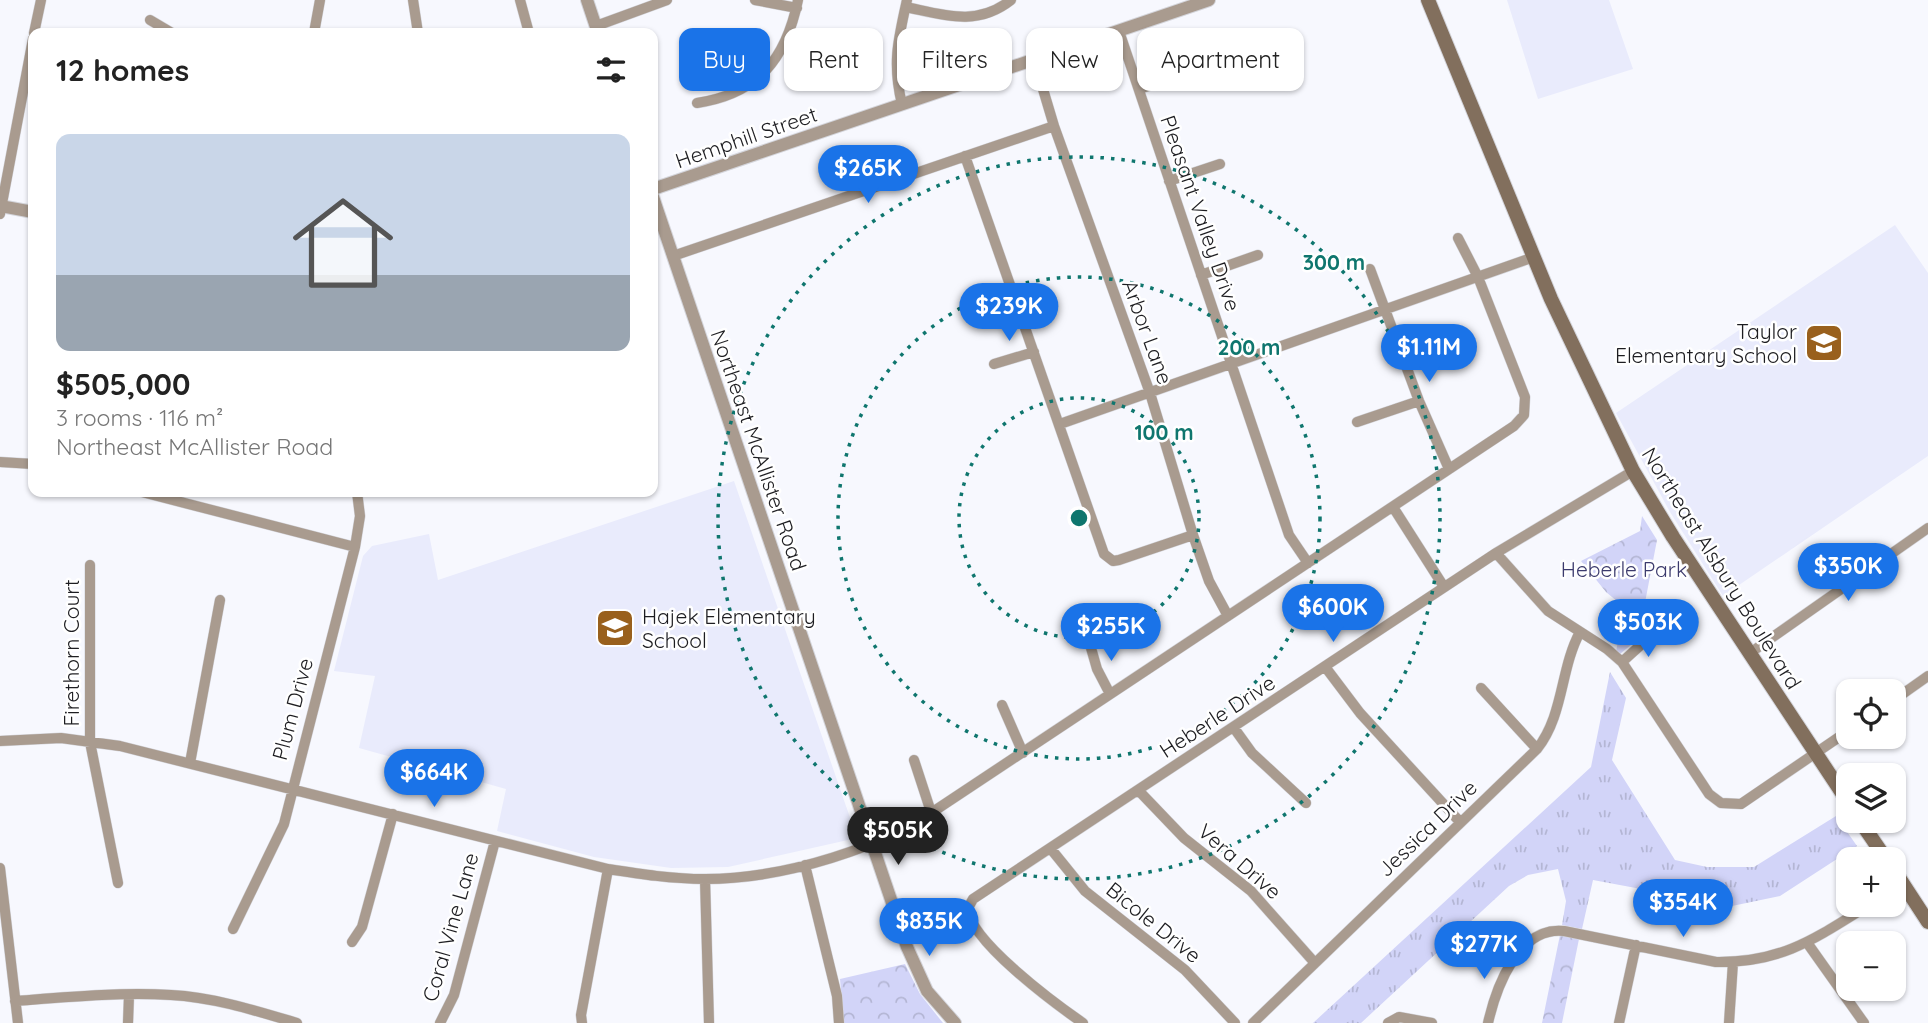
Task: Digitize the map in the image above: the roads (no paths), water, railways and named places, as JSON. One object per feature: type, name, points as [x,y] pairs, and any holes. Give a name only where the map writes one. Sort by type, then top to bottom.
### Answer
[{"type":"main road","name":"Northeast Alsbury Boulevard","points":[[1428,0],[1534,257],[1633,471],[1673,537],[1836,785]]},
{"type":"main road","points":[[1906,896],[1928,922]]},
{"type":"street","points":[[35,28],[41,0]]},
{"type":"street","points":[[315,28],[320,0]]},
{"type":"street","points":[[413,0],[417,28]]},
{"type":"street","points":[[520,0],[528,28]]},
{"type":"street","points":[[587,0],[596,28]]},
{"type":"street","points":[[602,28],[667,0]]},
{"type":"street","points":[[697,103],[731,95],[761,76],[776,60],[789,36],[798,4],[755,0]]},
{"type":"street","points":[[902,104],[895,74],[906,3],[961,18],[976,18],[1011,0]]},
{"type":"street","name":"Hemphill Street","points":[[1123,30],[1203,1]]},
{"type":"street","points":[[150,20],[164,28]]},
{"type":"street","name":"Pleasant Valley Drive","points":[[1123,43],[1137,83]]},
{"type":"street","name":"Hemphill Street","points":[[658,187],[1026,62]]},
{"type":"street","points":[[28,65],[0,209],[28,212]]},
{"type":"street","name":"Arbor Lane","points":[[1044,91],[1150,393],[1209,581],[1228,616]]},
{"type":"street","name":"Pleasant Valley Drive","points":[[1140,91],[1289,535],[1308,564]]},
{"type":"street","points":[[673,256],[1054,126]]},
{"type":"street","points":[[965,156],[1107,558],[1119,560],[1193,535]]},
{"type":"street","points":[[1169,181],[1220,164]]},
{"type":"street","name":"Northeast McAllister Road","points":[[658,212],[916,970],[927,991],[955,1023]]},
{"type":"street","points":[[0,741],[61,738],[120,746],[608,870],[705,879],[805,865],[873,844],[907,829],[1514,426],[1524,415],[1525,397],[1478,277],[1458,238]]},
{"type":"street","points":[[1201,275],[1258,255]]},
{"type":"street","points":[[1060,425],[1534,257]]},
{"type":"street","points":[[1370,270],[1419,401],[1449,469]]},
{"type":"street","points":[[994,364],[1034,352]]},
{"type":"street","points":[[1357,422],[1419,401]]},
{"type":"street","points":[[0,463],[28,464]]},
{"type":"street","name":"Heberle Drive","points":[[1083,1023],[1016,972],[970,918],[968,908],[973,899],[1496,553],[1633,471]]},
{"type":"street","points":[[161,497],[355,547]]},
{"type":"street","name":"Plum Drive","points":[[233,929],[284,824],[355,547],[360,516],[358,497]]},
{"type":"street","points":[[1393,507],[1444,587]]},
{"type":"street","points":[[1750,653],[1928,528]]},
{"type":"street","points":[[1496,553],[1548,611],[1622,662],[1709,793],[1721,803],[1741,804],[1836,740]]},
{"type":"street","name":"Firethorn Court","points":[[90,565],[90,742],[118,883]]},
{"type":"street","points":[[190,763],[220,600]]},
{"type":"street","name":"Jessica Drive","points":[[1253,1023],[1537,749],[1553,725],[1569,656],[1580,632]]},
{"type":"street","points":[[1622,662],[1654,634]]},
{"type":"street","points":[[1089,640],[1097,669],[1110,695]]},
{"type":"street","points":[[1326,667],[1360,713],[1460,822]]},
{"type":"street","points":[[1906,692],[1928,676]]},
{"type":"street","points":[[1482,688],[1537,749]]},
{"type":"street","points":[[1002,705],[1023,753]]},
{"type":"street","points":[[1234,728],[1252,753],[1306,803]]},
{"type":"street","points":[[914,760],[931,812]]},
{"type":"street","name":"Vera Drive","points":[[1139,791],[1184,838],[1251,891],[1314,962]]},
{"type":"street","points":[[352,942],[362,927],[393,814]]},
{"type":"street","name":"Coral Vine Lane","points":[[440,1023],[453,995],[495,841]]},
{"type":"street","name":"Bicole Drive","points":[[1051,849],[1084,891],[1175,962],[1235,1023]]},
{"type":"street","points":[[805,865],[837,996],[839,1023]]},
{"type":"street","points":[[0,868],[18,1023]]},
{"type":"street","points":[[582,1023],[580,1015],[608,870]]},
{"type":"street","points":[[705,879],[709,1023]]},
{"type":"street","points":[[1488,1023],[1498,986],[1517,957],[1528,943],[1554,930],[1716,962],[1733,962],[1761,960],[1808,944],[1850,917]]},
{"type":"street","points":[[1808,944],[1864,1023]]},
{"type":"street","points":[[1619,1023],[1636,945]]},
{"type":"street","points":[[1729,1023],[1733,962]]},
{"type":"street","points":[[128,1023],[129,995]]},
{"type":"street","points":[[15,1001],[173,995],[264,1018],[297,1023]]},
{"type":"street","points":[[1388,1023],[1399,1017],[1433,1023]]},
{"type":"place","name":"Taylor Elementary School","points":[[1824,343]]},
{"type":"place","name":"Hajek Elementary School","points":[[615,628]]},
{"type":"park label","name":"Heberle Park","points":[[1624,569]]}]
